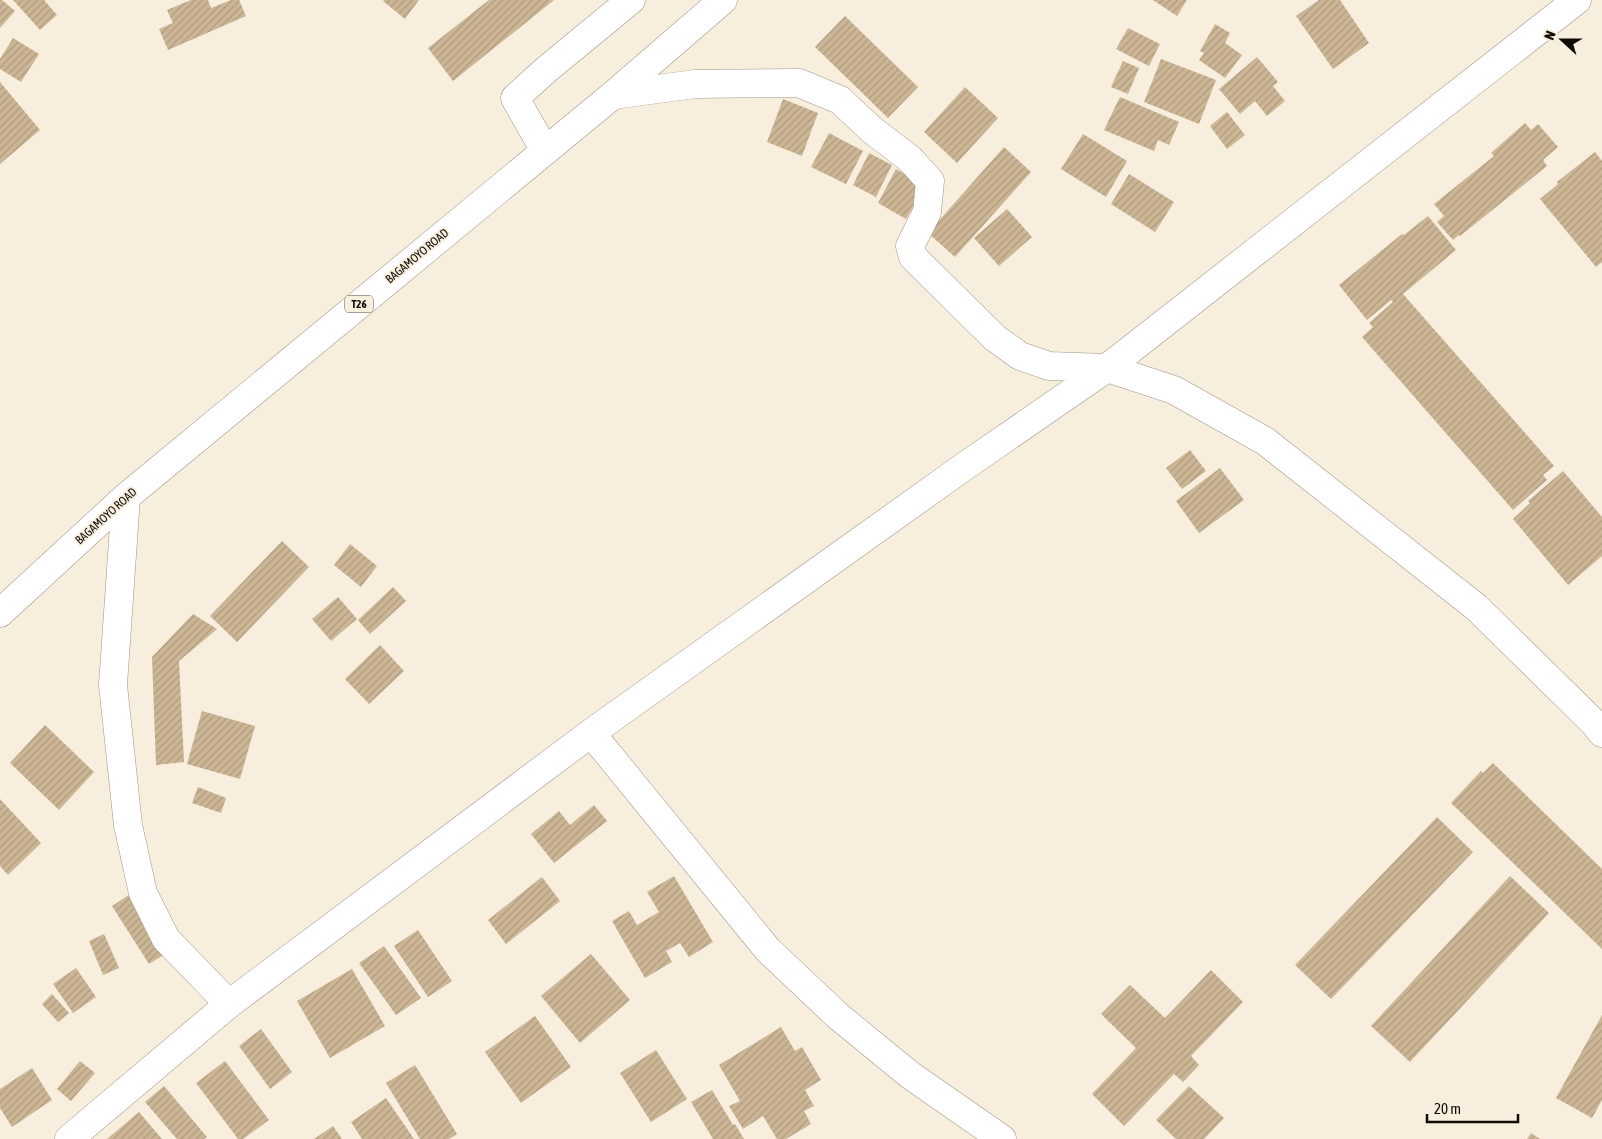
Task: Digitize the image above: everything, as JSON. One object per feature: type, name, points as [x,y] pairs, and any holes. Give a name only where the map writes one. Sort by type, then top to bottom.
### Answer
[{"type":"main road","points":[[545,151],[515,98],[547,69],[631,0]]},
{"type":"main road","name":"BAGAMOYO ROAD","points":[[0,613],[126,497],[613,95],[723,0]]},
{"type":"main road","points":[[69,1139],[229,1004],[591,732],[964,466],[1107,368],[1577,0]]},
{"type":"main road","points":[[613,95],[695,84],[799,83],[840,100],[872,130],[910,159],[930,181],[927,212],[910,246],[913,257],[995,338],[1020,356],[1049,366],[1107,368],[1174,390],[1265,441],[1476,607],[1602,733]]},
{"type":"main road","points":[[126,497],[113,684],[128,826],[143,893],[166,939],[229,1004]]},
{"type":"main road","points":[[591,732],[768,950],[838,1016],[910,1075],[1002,1139]]},
{"type":"building","points":[[0,0],[15,11],[0,28]]},
{"type":"building","points":[[13,0],[44,0],[57,15],[40,30]]},
{"type":"building","points":[[191,0],[208,0],[211,8],[231,0],[239,0],[246,16],[168,50],[159,29],[173,23],[167,10]]},
{"type":"building","points":[[384,0],[419,0],[405,19]]},
{"type":"building","points":[[489,0],[554,0],[453,81],[428,48]]},
{"type":"building","points":[[1153,0],[1187,0],[1177,16]]},
{"type":"building","points":[[1319,0],[1340,0],[1369,43],[1333,69],[1296,16]]},
{"type":"building","points":[[845,16],[918,87],[888,118],[815,47]]},
{"type":"building","points":[[1215,24],[1230,33],[1225,43],[1242,55],[1225,78],[1199,60],[1204,53],[1200,51]]},
{"type":"building","points":[[1128,28],[1160,44],[1149,66],[1116,49]]},
{"type":"building","points":[[13,38],[39,54],[21,82],[0,69],[0,59]]},
{"type":"building","points":[[1257,57],[1278,82],[1273,86],[1285,101],[1267,116],[1255,101],[1240,114],[1219,89]]},
{"type":"building","points":[[1161,59],[1216,80],[1199,124],[1144,102]]},
{"type":"building","points":[[1123,61],[1139,68],[1128,94],[1111,87]]},
{"type":"building","points":[[0,82],[40,130],[0,164]]},
{"type":"building","points":[[965,87],[998,118],[957,163],[924,132]]},
{"type":"building","points":[[1120,97],[1179,122],[1169,145],[1158,140],[1154,151],[1104,130]]},
{"type":"building","points":[[783,99],[818,113],[802,156],[767,142]]},
{"type":"building","points":[[1227,112],[1245,135],[1227,149],[1210,126]]},
{"type":"building","points":[[1525,123],[1531,130],[1538,124],[1558,147],[1543,160],[1547,166],[1453,240],[1437,222],[1444,216],[1434,204],[1494,156],[1491,153]]},
{"type":"building","points":[[829,133],[863,151],[846,184],[811,167]]},
{"type":"building","points":[[1083,134],[1127,161],[1106,197],[1061,169]]},
{"type":"building","points":[[1004,147],[1031,172],[955,257],[928,233]]},
{"type":"building","points":[[1595,152],[1602,161],[1602,262],[1596,267],[1540,199],[1558,184],[1557,182]]},
{"type":"building","points":[[869,153],[892,165],[876,197],[853,185]]},
{"type":"building","points":[[896,169],[925,186],[906,219],[878,203]]},
{"type":"building","points":[[1129,174],[1174,202],[1155,232],[1111,204]]},
{"type":"building","points":[[1007,209],[1032,237],[999,266],[974,238]]},
{"type":"building","points":[[1428,216],[1456,250],[1403,294],[1554,466],[1543,475],[1547,480],[1513,510],[1362,337],[1373,327],[1369,323],[1393,302],[1391,300],[1367,320],[1339,285],[1402,234],[1404,235]]},
{"type":"building","points":[[1190,450],[1206,471],[1182,489],[1166,468]]},
{"type":"building","points":[[1220,468],[1244,500],[1199,533],[1176,501]]},
{"type":"building","points":[[1563,471],[1602,517],[1602,556],[1568,585],[1513,519],[1530,503],[1528,501]]},
{"type":"building","points":[[282,541],[309,567],[237,642],[210,616]]},
{"type":"building","points":[[350,544],[377,566],[361,587],[334,565]]},
{"type":"building","points":[[393,587],[406,601],[370,634],[358,620]]},
{"type":"building","points":[[338,597],[357,619],[331,641],[312,619]]},
{"type":"building","points":[[193,614],[217,629],[179,661],[184,762],[156,765],[152,657]]},
{"type":"building","points":[[380,645],[404,671],[369,704],[345,679]]},
{"type":"building","points":[[202,711],[255,726],[240,779],[187,764]]},
{"type":"building","points":[[45,725],[94,772],[59,810],[10,763]]},
{"type":"building","points":[[1493,763],[1602,869],[1602,949],[1451,803],[1481,771],[1483,773]]},
{"type":"building","points":[[198,787],[226,798],[221,813],[192,803]]},
{"type":"building","points":[[0,799],[41,843],[8,875],[0,866]]},
{"type":"building","points":[[594,805],[607,821],[554,863],[531,834],[559,811],[570,825]]},
{"type":"building","points":[[1437,817],[1473,852],[1331,999],[1295,965]]},
{"type":"building","points":[[674,876],[713,942],[689,957],[680,943],[666,951],[672,962],[645,978],[612,921],[629,911],[637,925],[659,912],[647,892]]},
{"type":"building","points":[[1510,876],[1549,913],[1410,1062],[1371,1026]]},
{"type":"building","points":[[542,877],[560,901],[506,944],[488,920]]},
{"type":"building","points":[[132,893],[168,952],[149,964],[112,906]]},
{"type":"building","points":[[418,930],[452,981],[428,997],[394,946]]},
{"type":"building","points":[[104,934],[119,968],[103,975],[89,941]]},
{"type":"building","points":[[384,946],[421,998],[396,1015],[359,963]]},
{"type":"building","points":[[591,954],[630,1000],[580,1043],[541,996]]},
{"type":"building","points":[[76,968],[96,997],[73,1013],[53,984]]},
{"type":"building","points":[[352,969],[385,1026],[330,1058],[297,1001]]},
{"type":"building","points":[[1211,970],[1243,1002],[1191,1056],[1199,1065],[1183,1082],[1174,1074],[1124,1126],[1092,1094],[1136,1048],[1101,1014],[1130,985],[1165,1018]]},
{"type":"building","points":[[52,994],[69,1013],[58,1022],[42,1004]]},
{"type":"building","points":[[1602,1015],[1602,1100],[1592,1118],[1556,1098]]},
{"type":"building","points":[[535,1016],[571,1067],[521,1103],[485,1052]]},
{"type":"building","points":[[781,1027],[795,1051],[802,1047],[821,1080],[805,1090],[814,1106],[804,1111],[811,1124],[786,1139],[777,1139],[763,1116],[743,1129],[729,1106],[740,1101],[719,1065]]},
{"type":"building","points":[[261,1029],[292,1072],[270,1089],[239,1046]]},
{"type":"building","points":[[656,1050],[687,1099],[651,1122],[620,1073]]},
{"type":"building","points":[[80,1061],[95,1073],[71,1101],[57,1089]]},
{"type":"building","points":[[225,1061],[269,1120],[243,1139],[238,1139],[196,1083]]},
{"type":"building","points":[[415,1065],[457,1134],[449,1139],[420,1139],[386,1083]]},
{"type":"building","points":[[32,1068],[52,1100],[12,1127],[0,1108],[0,1089]]},
{"type":"building","points":[[164,1086],[207,1137],[204,1139],[177,1139],[145,1102]]},
{"type":"building","points":[[1189,1086],[1224,1118],[1204,1139],[1176,1139],[1156,1120]]},
{"type":"building","points":[[712,1090],[733,1125],[735,1124],[744,1139],[713,1139],[691,1102]]},
{"type":"building","points":[[386,1098],[414,1139],[362,1139],[351,1122]]},
{"type":"building","points":[[139,1112],[162,1139],[107,1139]]},
{"type":"building","points":[[333,1126],[342,1139],[314,1139]]},
{"type":"building","points":[[1531,1133],[1540,1139],[1527,1139]]}]
